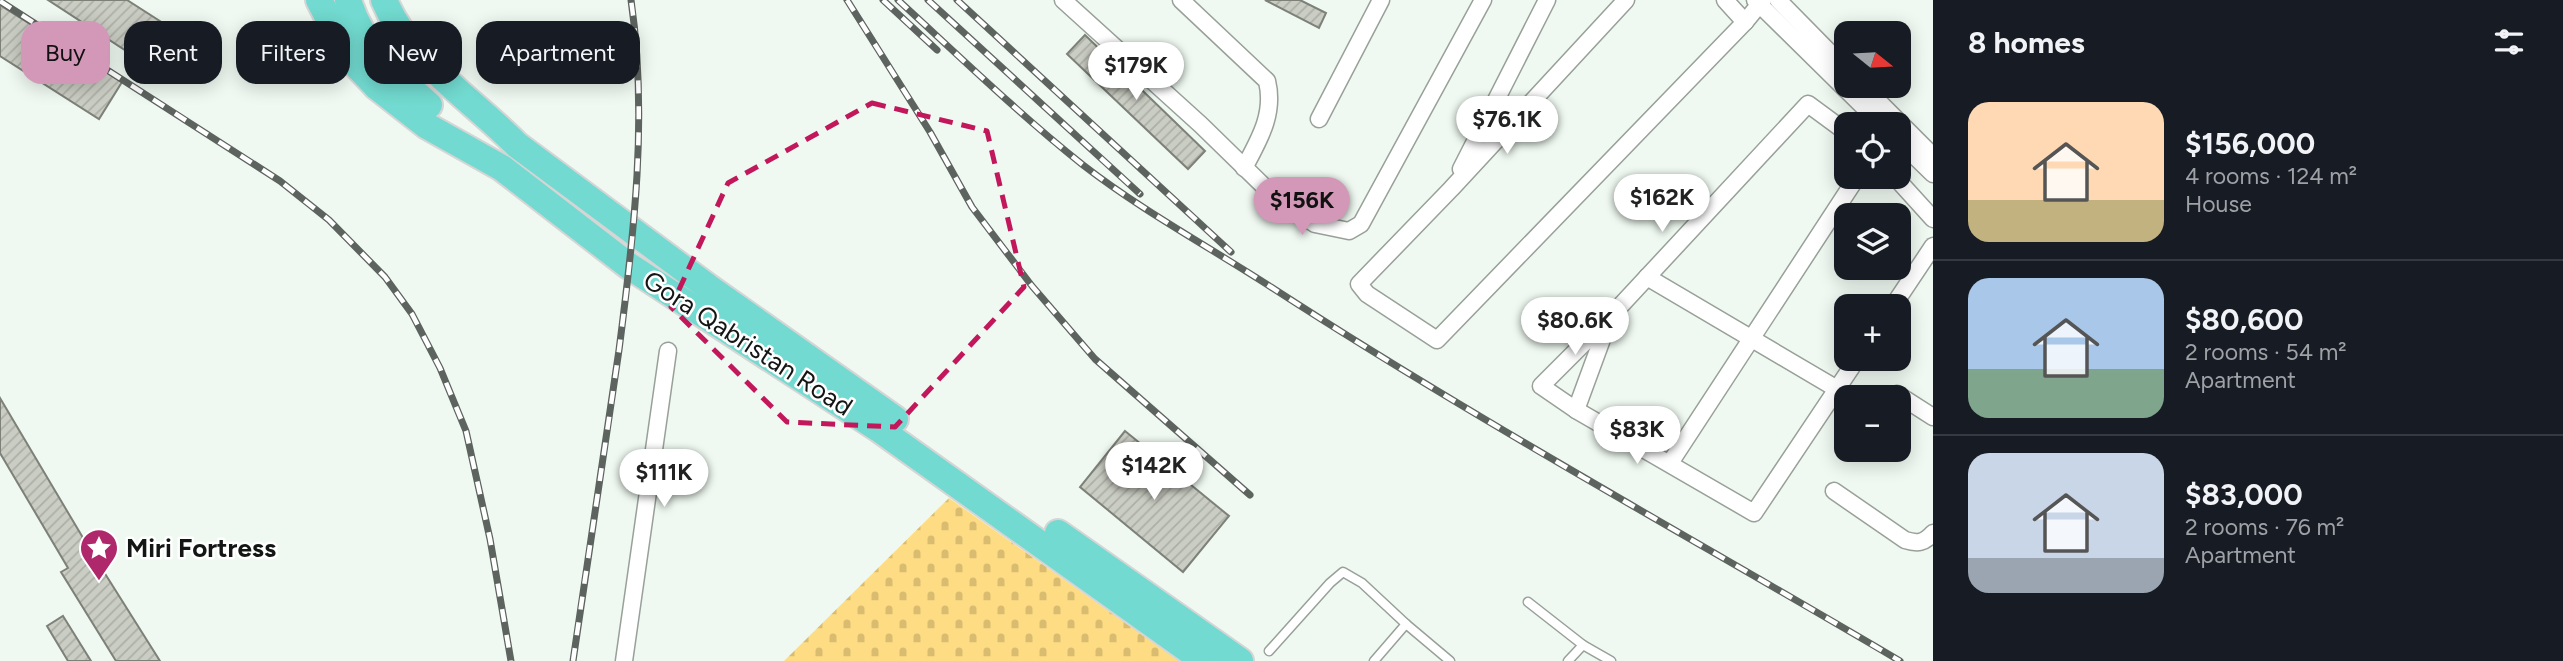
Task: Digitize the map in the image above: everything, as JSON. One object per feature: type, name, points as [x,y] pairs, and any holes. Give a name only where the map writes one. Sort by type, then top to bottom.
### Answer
[{"type":"main road","name":"Gora Qabristan Road","points":[[319,0],[345,50],[377,87],[428,126],[502,169],[629,265],[879,429],[1204,661]]},
{"type":"main road","points":[[348,0],[358,27],[386,67],[446,109],[517,145]]},
{"type":"main road","points":[[364,0],[381,33],[395,51],[502,169]]},
{"type":"main road","name":"Gora Qabristan Road","points":[[384,0],[401,32],[447,81],[493,120],[517,145],[708,287],[1240,661]]},
{"type":"street","points":[[1063,0],[1201,125],[1279,201],[1315,223],[1349,231],[1362,224],[1483,0]]},
{"type":"street","points":[[1181,0],[1267,81],[1271,97],[1268,112],[1261,135],[1244,168]]},
{"type":"street","points":[[1319,119],[1381,0]]},
{"type":"street","points":[[1451,189],[1547,0]]},
{"type":"street","points":[[1626,0],[1359,284],[1375,301],[1437,340],[1745,22],[1759,1],[1869,112]]},
{"type":"street","points":[[1725,0],[1745,22]]},
{"type":"street","points":[[1778,0],[1834,57]]},
{"type":"street","points":[[1873,98],[1884,112]]},
{"type":"street","points":[[1834,123],[1808,104],[1610,317],[1541,386],[1576,410],[1754,513],[1834,393]]},
{"type":"street","points":[[1911,140],[1933,156]]},
{"type":"street","points":[[1911,146],[1933,174]]},
{"type":"street","points":[[1670,463],[1849,189]]},
{"type":"street","points":[[1906,189],[1933,219]]},
{"type":"street","points":[[1901,294],[1933,246]]},
{"type":"street","points":[[1647,277],[1834,387]]},
{"type":"street","points":[[1576,410],[1610,317]]},
{"type":"street","points":[[624,661],[668,351]]},
{"type":"street","points":[[1911,403],[1933,417]]},
{"type":"street","points":[[1834,491],[1905,540],[1916,543],[1927,540],[1933,533]]},
{"type":"lane","points":[[1269,651],[1330,583],[1343,572],[1347,572],[1450,661]]},
{"type":"lane","points":[[1528,602],[1583,645],[1611,661]]},
{"type":"lane","points":[[1374,661],[1406,625]]},
{"type":"lane","points":[[1568,661],[1583,645]]},
{"type":"highlighted area","points":[[872,103],[987,131],[1024,287],[895,427],[787,422],[671,307],[728,183]]},
{"type":"green space","points":[[949,498],[1179,661],[784,661]]},
{"type":"building","points":[[48,0],[127,0],[160,21],[124,21],[124,49],[110,40],[110,21],[80,21]]},
{"type":"building","points":[[1265,0],[1300,0],[1326,13],[1319,28]]},
{"type":"building","points":[[0,5],[25,21],[21,21],[21,69],[0,56]]},
{"type":"building","points":[[1085,35],[1205,151],[1188,169],[1067,54]]},
{"type":"building","points":[[110,74],[122,82],[99,119],[44,84],[110,84]]},
{"type":"building","points":[[0,398],[160,661],[116,661],[61,572],[68,568],[0,453]]},
{"type":"building","points":[[1125,431],[1229,516],[1183,572],[1080,487]]},
{"type":"building","points":[[63,616],[91,661],[68,661],[47,626]]},
{"type":"railway","points":[[573,661],[619,350],[634,219],[639,131],[636,44],[631,0]]},
{"type":"railway","points":[[847,0],[930,132],[972,207],[1032,286],[1095,359],[1250,495]]},
{"type":"railway","points":[[883,0],[937,50]]},
{"type":"railway","points":[[898,0],[1036,126],[1083,165],[1128,197],[1426,384],[1900,661]]},
{"type":"railway","points":[[928,0],[1140,194]]},
{"type":"railway","points":[[957,0],[1231,252]]},
{"type":"railway","points":[[0,1],[280,181],[329,220],[385,277],[412,314],[440,368],[466,431],[490,539],[511,661]]},
{"type":"place","name":"Miri Fortress","points":[[99,582]]}]
